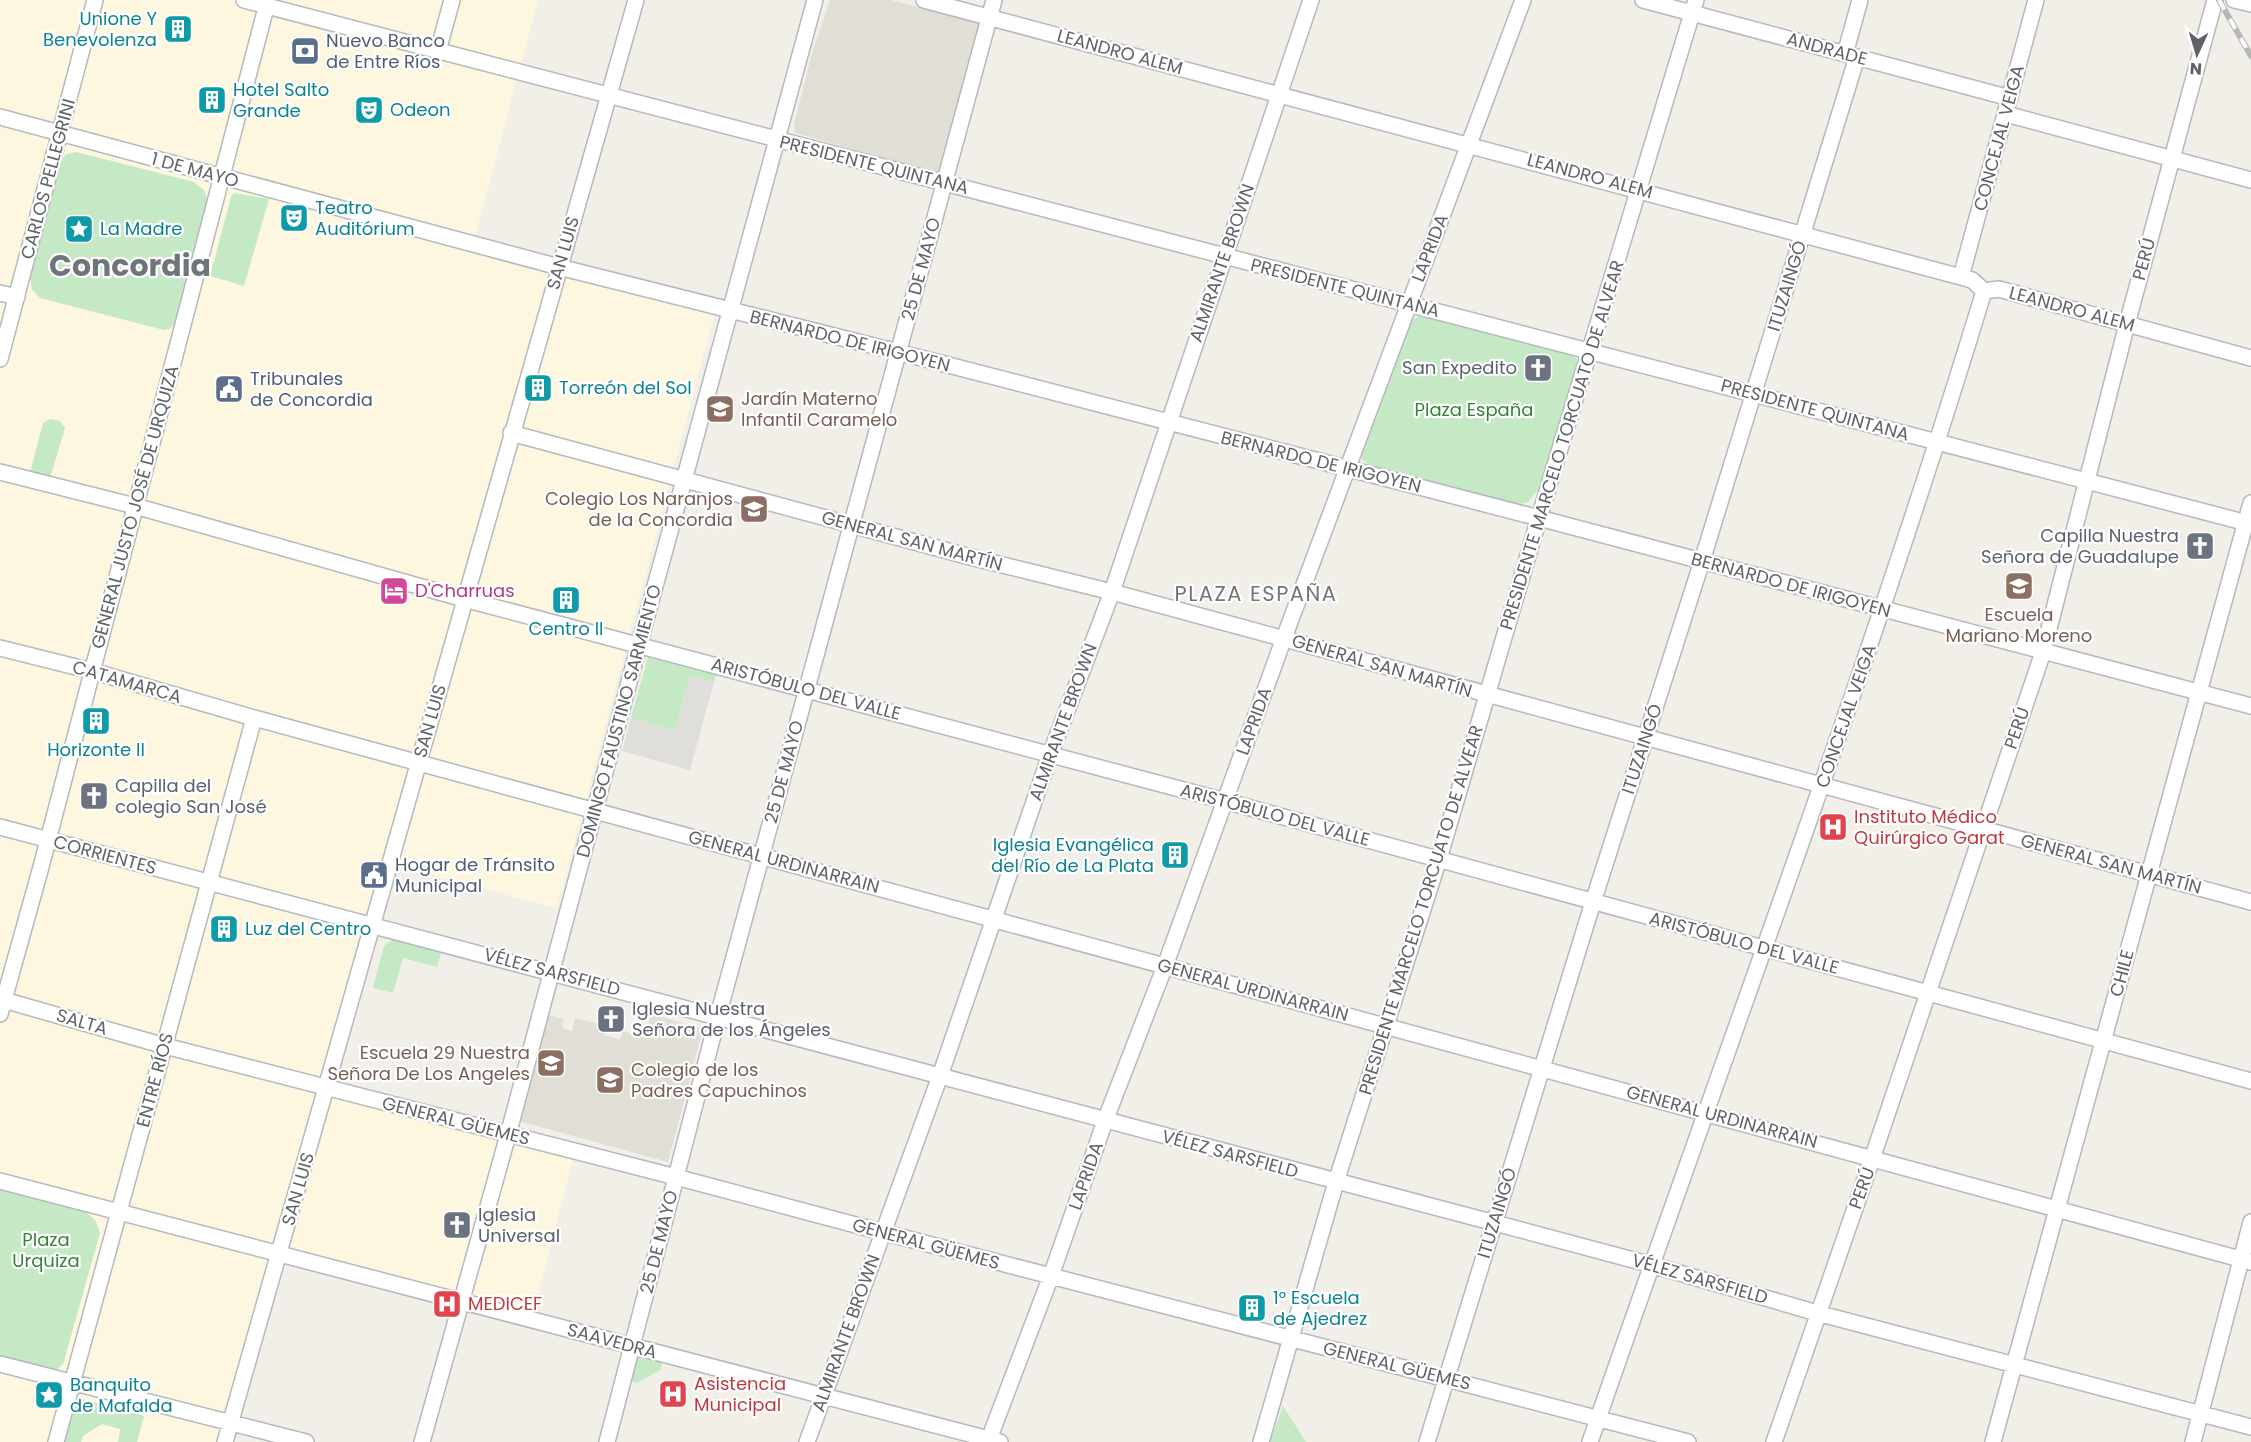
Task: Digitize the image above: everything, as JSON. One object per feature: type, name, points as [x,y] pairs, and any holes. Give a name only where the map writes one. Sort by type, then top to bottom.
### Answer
[{"type":"street","name":"CARLOS PELLEGRINI","points":[[0,359],[95,0]]},
{"type":"street","name":"PRESIDENTE QUINTANA","points":[[244,0],[267,3],[777,141],[2248,523]]},
{"type":"street","points":[[438,51],[452,0]]},
{"type":"street","name":"SAN LUIS","points":[[225,1442],[636,0]]},
{"type":"street","name":"DOMINGO FAUSTINO SARMIENTO","points":[[422,1442],[508,1135],[594,810],[815,0]]},
{"type":"street","name":"LEANDRO ALEM","points":[[924,0],[1470,144],[1972,280],[1984,291],[1999,289],[2251,358]]},
{"type":"street","name":"25 DE MAYO","points":[[607,1442],[718,1016],[994,0]]},
{"type":"street","name":"ALMIRANTE BROWN","points":[[807,1442],[940,1077],[1050,755],[1112,591],[1311,0]]},
{"type":"street","name":"LAPRIDA","points":[[992,1441],[1105,1121],[1165,966],[1284,638],[1523,0]]},
{"type":"street","name":"ANDRADE","points":[[1643,0],[1694,6],[1851,56],[2010,98]]},
{"type":"street","name":"ITUZAINGÓ","points":[[1427,1442],[1541,1067],[1803,234],[1851,56],[1860,0]]},
{"type":"street","name":"CONCEJAL VEIGA","points":[[1961,277],[2036,0]]},
{"type":"street","name":"PERÚ","points":[[1774,1442],[2043,652],[2127,324],[2215,0]]},
{"type":"street","points":[[2234,0],[2251,4]]},
{"type":"street","name":"GENERAL JUSTO JOSÉ DE URQUIZA","points":[[1,1005],[48,839],[267,3]]},
{"type":"street","name":"PRESIDENTE MARCELO TORCUATO DE ALVEAR","points":[[1261,1442],[1336,1182],[1439,859],[1539,518],[1694,6]]},
{"type":"street","points":[[2006,114],[2251,180]]},
{"type":"street","name":"1 DE MAYO","points":[[0,117],[390,222]]},
{"type":"street","name":"BERNARDO DE IRIGOYEN","points":[[390,222],[1539,518],[2251,706]]},
{"type":"street","name":"CONCEJAL VEIGA","points":[[1590,1442],[1762,948],[1823,784],[1938,442],[1984,291]]},
{"type":"street","points":[[0,293],[17,297]]},
{"type":"street","name":"GENERAL SAN MARTÍN","points":[[511,433],[974,558],[1112,591],[2251,902]]},
{"type":"street","name":"ARISTÓBULO DEL VALLE","points":[[0,471],[135,506],[298,554],[464,599],[1225,801],[2251,1081]]},
{"type":"street","name":"CHILE","points":[[1993,1442],[2248,523],[2251,503]]},
{"type":"street","name":"CATAMARCA","points":[[0,648],[92,671],[254,718]]},
{"type":"street","name":"GENERAL URDINARRAIN","points":[[254,718],[2246,1260]]},
{"type":"street","name":"ENTRE RÍOS","points":[[56,1442],[254,718]]},
{"type":"street","name":"CORRIENTES","points":[[0,827],[209,882]]},
{"type":"street","name":"VÉLEZ SARSFIELD","points":[[209,882],[1495,1223],[1652,1265],[1817,1313],[2251,1427]]},
{"type":"street","name":"SALTA","points":[[1,1005],[165,1046]]},
{"type":"street","name":"GENERAL GÜEMES","points":[[165,1046],[676,1177],[1688,1442]]},
{"type":"street","name":"SAAVEDRA","points":[[0,1181],[992,1441]]},
{"type":"street","points":[[2193,1442],[2246,1260],[2251,1222]]},
{"type":"street","points":[[0,1364],[306,1442]]},
{"type":"shaded area","points":[[0,0],[538,0],[472,248],[715,312],[557,908],[394,865],[333,1096],[573,1159],[530,1325],[271,1257],[222,1442],[0,1442]]},
{"type":"shaded area","points":[[830,0],[891,0],[978,23],[980,30],[939,174],[795,133],[794,124],[811,57]]},
{"type":"shaded area","points":[[690,676],[714,682],[690,770],[622,751],[631,718],[675,730]]},
{"type":"shaded area","name":"Colegio de los Padres Capuchinos","points":[[651,1014],[703,1029],[668,1162],[519,1121],[548,1015],[564,1019],[562,1028],[572,1031],[575,1018],[606,1026],[604,1035],[620,1039],[623,1031],[645,1038]]},
{"type":"green space","points":[[77,152],[194,182],[204,190],[208,202],[175,324],[170,329],[164,330],[40,298],[32,290],[30,277],[60,162],[66,154]]},
{"type":"green space","points":[[234,193],[269,199],[244,286],[210,276]]},
{"type":"green space","name":"Plaza España","points":[[1419,316],[1444,317],[1567,348],[1577,359],[1540,487],[1528,502],[1513,505],[1373,468],[1362,459],[1362,443],[1407,324]]},
{"type":"green space","points":[[50,419],[60,421],[65,428],[50,478],[30,473],[43,423]]},
{"type":"green space","points":[[651,655],[717,672],[714,682],[690,676],[675,730],[631,718],[648,657]]},
{"type":"green space","points":[[392,940],[441,953],[437,967],[403,958],[393,993],[373,988],[384,946]]},
{"type":"green space","name":"Plaza Urquiza","points":[[0,1190],[85,1211],[96,1221],[100,1233],[63,1364],[56,1370],[44,1370],[0,1358]]},
{"type":"green space","points":[[635,1352],[663,1361],[660,1370],[637,1383],[626,1379]]},
{"type":"green space","points":[[78,1398],[144,1416],[137,1442],[118,1442],[120,1429],[102,1424],[83,1436],[81,1442],[59,1442],[70,1405]]},
{"type":"green space","points":[[1283,1406],[1306,1442],[1270,1442]]},
{"type":"railway","points":[[2219,0],[2251,56]]},
{"type":"place","name":"Unione Y Benevolenza","points":[[178,29]]},
{"type":"place","name":"Nuevo Banco de Entre Ríos","points":[[305,51]]},
{"type":"place","name":"Hotel Salto Grande","points":[[212,100]]},
{"type":"place","name":"Odeon","points":[[369,110]]},
{"type":"place","name":"Teatro Auditórium","points":[[294,218]]},
{"type":"place","name":"La Madre","points":[[79,229]]},
{"type":"place","name":"San Expedito","points":[[1538,368]]},
{"type":"place","name":"Torreón del Sol","points":[[538,388]]},
{"type":"place","name":"Tribunales de Concordia","points":[[229,389]]},
{"type":"place","name":"Jardín Materno Infantil Caramelo","points":[[720,409]]},
{"type":"place","name":"Colegio Los Naranjos de la Concordia","points":[[754,509]]},
{"type":"place","name":"Capilla Nuestra Señora de Guadalupe","points":[[2200,546]]},
{"type":"place","name":"Escuela Mariano Moreno","points":[[2019,586]]},
{"type":"place","name":"D'Charruas","points":[[394,591]]},
{"type":"place","name":"Centro II","points":[[566,600]]},
{"type":"place","name":"Horizonte II","points":[[96,721]]},
{"type":"place","name":"Capilla del colegio San José","points":[[94,796]]},
{"type":"place","name":"Instituto Médico Quirúrgico Garat","points":[[1833,827]]},
{"type":"place","name":"Iglesia Evangélica del Río de La Plata","points":[[1175,855]]},
{"type":"place","name":"Hogar de Tránsito Municipal","points":[[374,875]]},
{"type":"place","name":"Luz del Centro","points":[[224,929]]},
{"type":"place","name":"Iglesia Nuestra Señora de los Ángeles","points":[[611,1019]]},
{"type":"place","name":"Escuela 29 Nuestra Señora De Los Angeles","points":[[551,1063]]},
{"type":"place","name":"Colegio de los Padres Capuchinos","points":[[610,1080]]},
{"type":"place","name":"Iglesia Universal","points":[[457,1225]]},
{"type":"place","name":"MEDICEF","points":[[447,1304]]},
{"type":"place","name":"1° Escuela de Ajedrez","points":[[1252,1308]]},
{"type":"place","name":"Asistencia Municipal","points":[[673,1394]]},
{"type":"place","name":"Banquito de Mafalda","points":[[49,1395]]},
{"type":"district","name":"Concordia","points":[[130,266]]},
{"type":"district","name":"PLAZA ESPAÑA","points":[[1256,594]]}]
